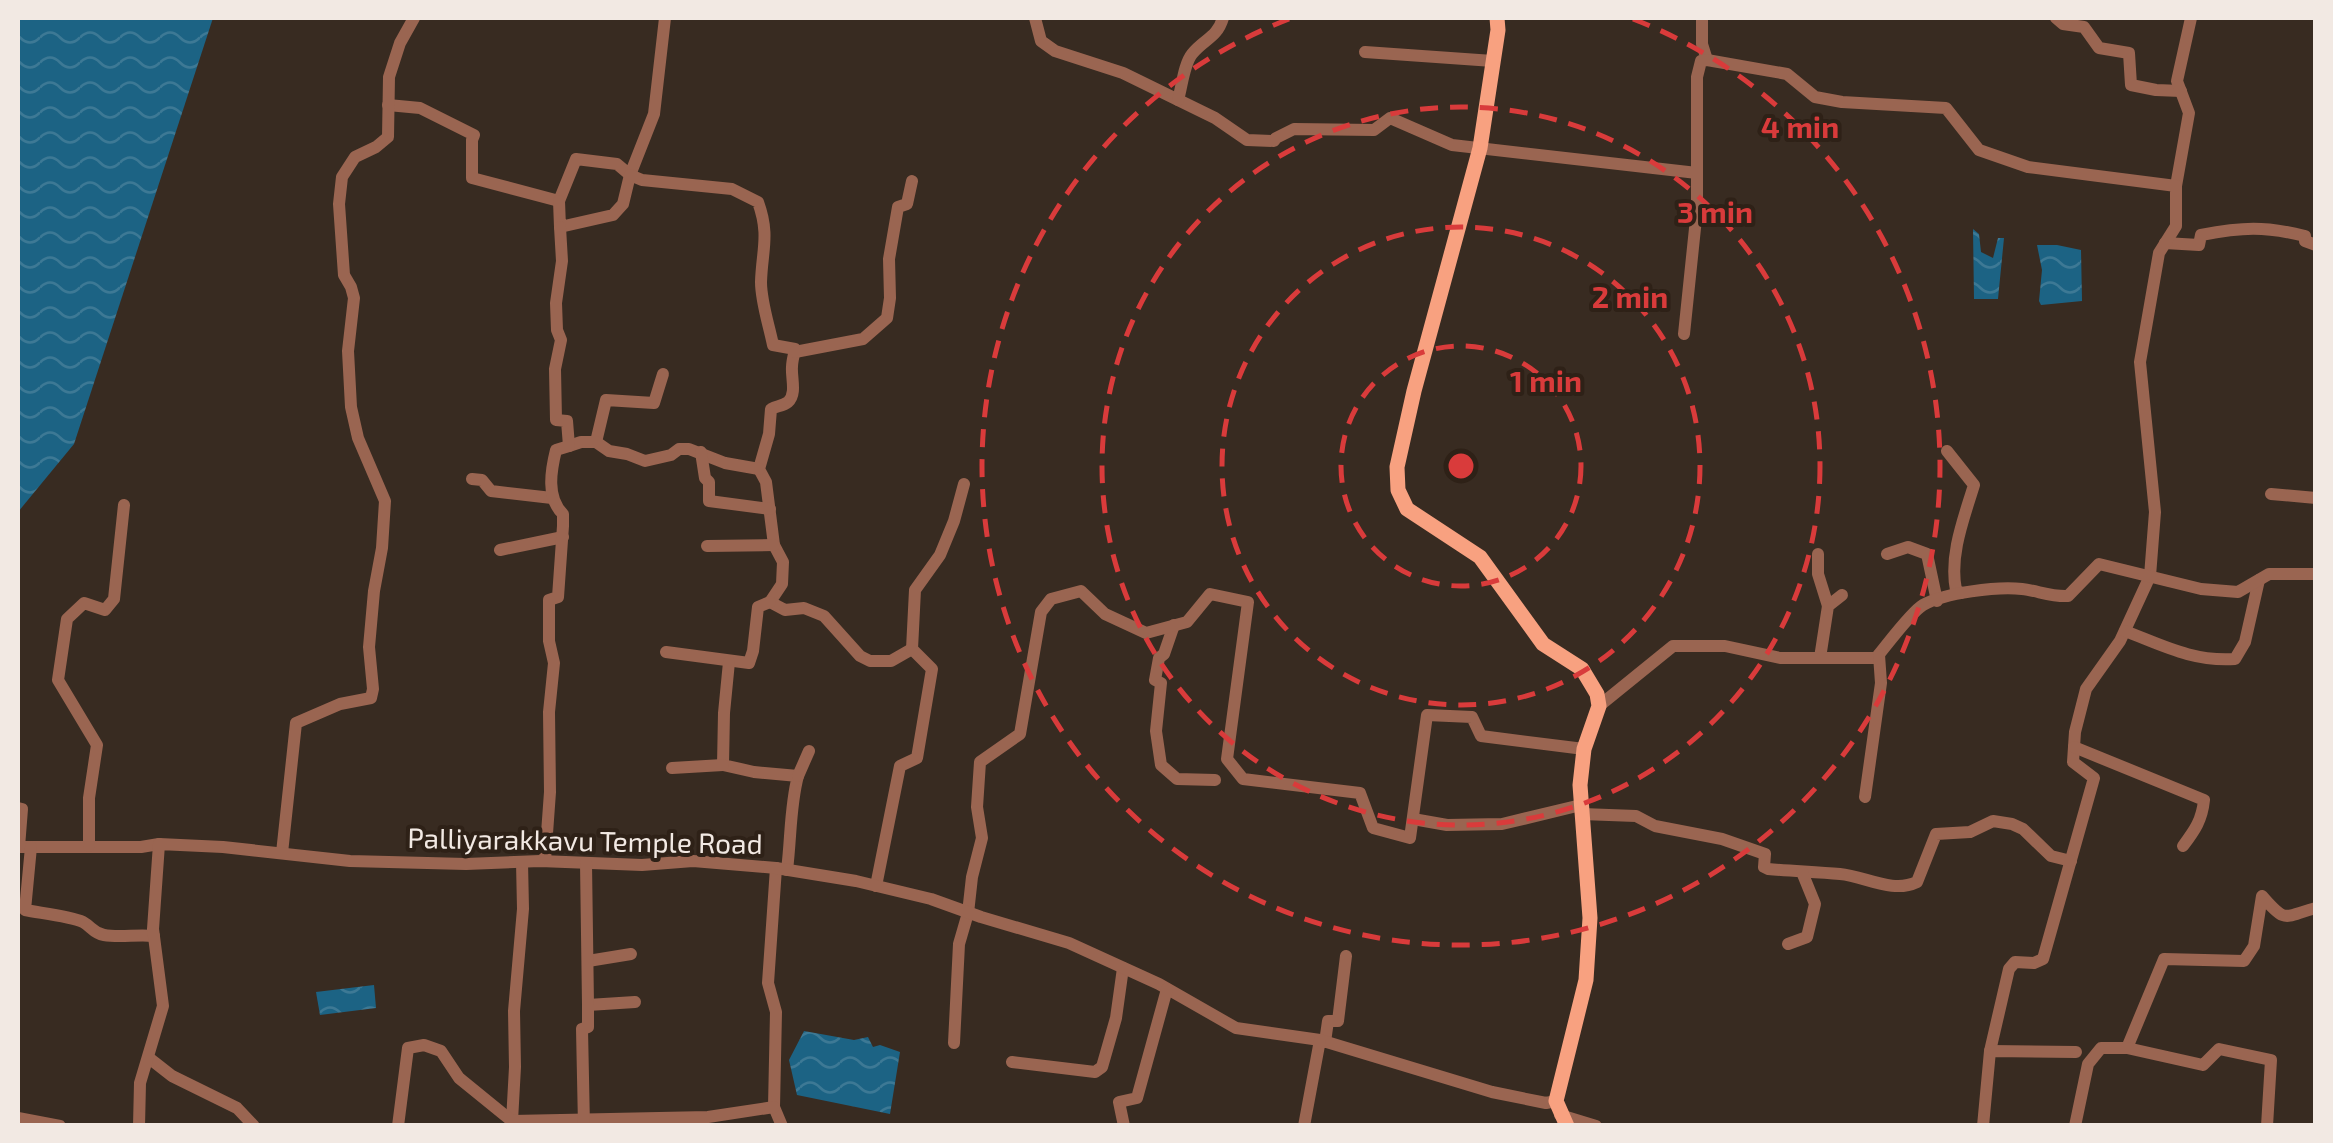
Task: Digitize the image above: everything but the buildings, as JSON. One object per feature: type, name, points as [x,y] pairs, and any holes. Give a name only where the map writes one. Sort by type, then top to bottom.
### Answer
[{"type":"main road","points":[[1498,18],[1480,148],[1414,391],[1397,467],[1398,490],[1407,509],[1480,557],[1543,644],[1582,669],[1592,682],[1599,706],[1584,749],[1580,785],[1590,918],[1586,980],[1561,1114]]},
{"type":"street","points":[[282,854],[296,723],[340,704],[372,698],[370,647],[384,500],[358,438],[351,407],[348,352],[354,298],[344,274],[339,204],[342,177],[355,157],[388,137],[389,77],[414,18]]},
{"type":"street","points":[[560,227],[612,215],[622,204],[654,114],[665,18]]},
{"type":"street","points":[[1034,18],[1040,41],[1055,51],[1123,73],[1215,118],[1247,140],[1274,141],[1294,129],[1374,130],[1390,118],[1452,144],[1697,173]]},
{"type":"street","points":[[1178,100],[1190,56],[1212,38],[1223,18]]},
{"type":"street","points":[[1702,18],[1702,44],[1707,60]]},
{"type":"street","points":[[2056,18],[2063,24],[2084,27],[2100,48],[2128,53],[2131,85],[2181,91]]},
{"type":"street","points":[[1983,1126],[1990,1052],[2008,968],[2015,962],[2044,959],[2094,778],[2073,762],[2086,689],[2125,630],[2150,576],[2154,512],[2140,362],[2159,253],[2176,226],[2176,186],[2189,113],[2177,81],[2191,18]]},
{"type":"street","points":[[1365,52],[1493,60]]},
{"type":"street","points":[[1684,334],[1697,209],[1697,77],[1701,61],[1787,74],[1816,97],[1842,102],[1946,108],[1979,150],[2028,167],[2176,186]]},
{"type":"street","points":[[388,106],[420,108],[474,135],[472,178],[560,201]]},
{"type":"street","points":[[568,446],[567,421],[556,420],[555,369],[560,340],[556,302],[561,280],[560,201],[576,159],[618,164],[642,180],[732,189],[758,202],[764,217],[765,243],[761,284],[773,345],[795,352],[863,339],[887,318],[889,259],[898,207],[907,204],[912,181]]},
{"type":"street","points":[[2166,244],[2199,245],[2201,235],[2234,228],[2272,228],[2305,236],[2305,241],[2316,244]]},
{"type":"street","points":[[666,652],[748,663],[758,607],[770,602],[782,584],[782,562],[774,545],[766,482],[759,468],[769,434],[771,409],[791,398],[795,352]]},
{"type":"street","points":[[596,442],[606,400],[654,403],[664,374]]},
{"type":"street","points":[[545,861],[550,792],[548,712],[554,663],[549,640],[549,600],[558,597],[563,538],[563,514],[552,498],[556,450],[580,442],[596,442],[609,451],[645,461],[671,455],[678,449],[759,468]]},
{"type":"street","points":[[1947,450],[1974,485],[1957,539],[1953,577],[1956,590],[1961,593]]},
{"type":"street","points":[[701,452],[709,482],[709,501],[770,508]]},
{"type":"street","points":[[472,479],[482,480],[491,491],[552,498]]},
{"type":"street","points":[[876,886],[900,766],[917,758],[932,669],[912,650],[915,590],[940,555],[964,484]]},
{"type":"street","points":[[2271,494],[2316,498]]},
{"type":"street","points":[[88,846],[89,798],[97,745],[58,680],[66,619],[84,603],[105,610],[114,599],[124,506]]},
{"type":"street","points":[[500,550],[563,538]]},
{"type":"street","points":[[706,546],[774,545]]},
{"type":"street","points":[[1887,554],[1908,547],[1928,554],[1937,601]]},
{"type":"street","points":[[1818,554],[1818,574],[1828,606],[1820,658]]},
{"type":"street","points":[[1599,706],[1672,646],[1724,646],[1780,658],[1876,658],[1921,606],[1961,593],[2021,589],[2068,596],[2099,564],[2202,589],[2238,592],[2269,574],[2316,574]]},
{"type":"street","points":[[2125,630],[2196,657],[2234,659],[2246,642],[2258,580]]},
{"type":"street","points":[[954,1043],[959,944],[982,838],[977,807],[980,762],[1020,734],[1041,612],[1051,599],[1082,592],[1105,614],[1146,633],[1187,622],[1210,594],[1248,602],[1227,759],[1243,779],[1360,793],[1374,828],[1410,838],[1427,715],[1472,717],[1481,736],[1584,749]]},
{"type":"street","points":[[1828,606],[1842,596]]},
{"type":"street","points":[[770,602],[785,610],[804,608],[824,616],[860,656],[870,661],[890,661],[912,650]]},
{"type":"street","points":[[1174,625],[1159,658],[1155,680],[1161,683],[1156,731],[1160,765],[1177,779],[1215,780]]},
{"type":"street","points":[[1865,796],[1881,683],[1879,655]]},
{"type":"street","points":[[723,765],[729,662]]},
{"type":"street","points":[[2074,747],[2204,800],[2198,827],[2183,846]]},
{"type":"street","points":[[782,1126],[774,1107],[776,1012],[768,983],[781,869],[792,835],[794,786],[809,751]]},
{"type":"street","points":[[672,768],[723,765],[798,776]]},
{"type":"street","points":[[18,808],[22,809],[19,847],[31,847],[26,910],[84,922],[94,932],[108,936],[154,936]]},
{"type":"street","points":[[1413,819],[1447,825],[1502,824],[1582,809],[1636,816],[1655,826],[1722,839],[1765,854],[1764,867],[1768,869],[1844,874],[1906,887],[1916,882],[1936,834],[1970,832],[1993,821],[2023,828],[2051,856],[2071,862]]},
{"type":"street","points":[[138,1126],[140,1083],[162,1006],[154,936],[158,844]]},
{"type":"street","name":"Palliyarakkavu Temple Road","points":[[31,847],[158,844],[350,861],[642,865],[693,861],[781,869],[931,899],[1070,943],[1167,989],[1236,1028],[1322,1041],[1492,1092],[1546,1103],[1561,1114],[1596,1126]]},
{"type":"street","points":[[512,1121],[522,862]]},
{"type":"street","points":[[584,1122],[582,1029],[588,1026],[586,863]]},
{"type":"street","points":[[1788,944],[1808,937],[1816,904],[1802,872]]},
{"type":"street","points":[[2127,1048],[2164,959],[2244,961],[2254,946],[2262,896],[2276,912],[2290,917],[2316,908]]},
{"type":"street","points":[[588,961],[631,954]]},
{"type":"street","points":[[1304,1126],[1328,1021],[1338,1022],[1346,956]]},
{"type":"street","points":[[1012,1062],[1095,1072],[1102,1067],[1116,1018],[1123,968]]},
{"type":"street","points":[[1124,1126],[1119,1102],[1137,1098],[1167,989]]},
{"type":"street","points":[[588,1005],[635,1002]]},
{"type":"street","points":[[398,1126],[408,1048],[424,1045],[441,1051],[459,1078],[512,1121],[702,1122],[774,1107]]},
{"type":"street","points":[[2075,1126],[2088,1064],[2101,1048],[2127,1048],[2203,1066],[2220,1049],[2271,1060],[2267,1126]]},
{"type":"street","points":[[1990,1052],[2076,1052]]},
{"type":"street","points":[[149,1058],[172,1076],[237,1108],[254,1126]]},
{"type":"street","points":[[18,1118],[60,1126]]},
{"type":"water","points":[[18,18],[213,18],[74,444],[18,512]]},
{"type":"water","points":[[1973,229],[1979,234],[1981,252],[1993,258],[1998,238],[2004,238],[1998,299],[1974,299]]},
{"type":"water","points":[[2037,245],[2081,250],[2082,301],[2041,305],[2042,270]]},
{"type":"water","points":[[374,985],[376,1008],[320,1015],[316,992]]},
{"type":"water","points":[[804,1031],[854,1040],[868,1037],[873,1047],[880,1045],[900,1052],[890,1114],[797,1095],[789,1060]]}]
